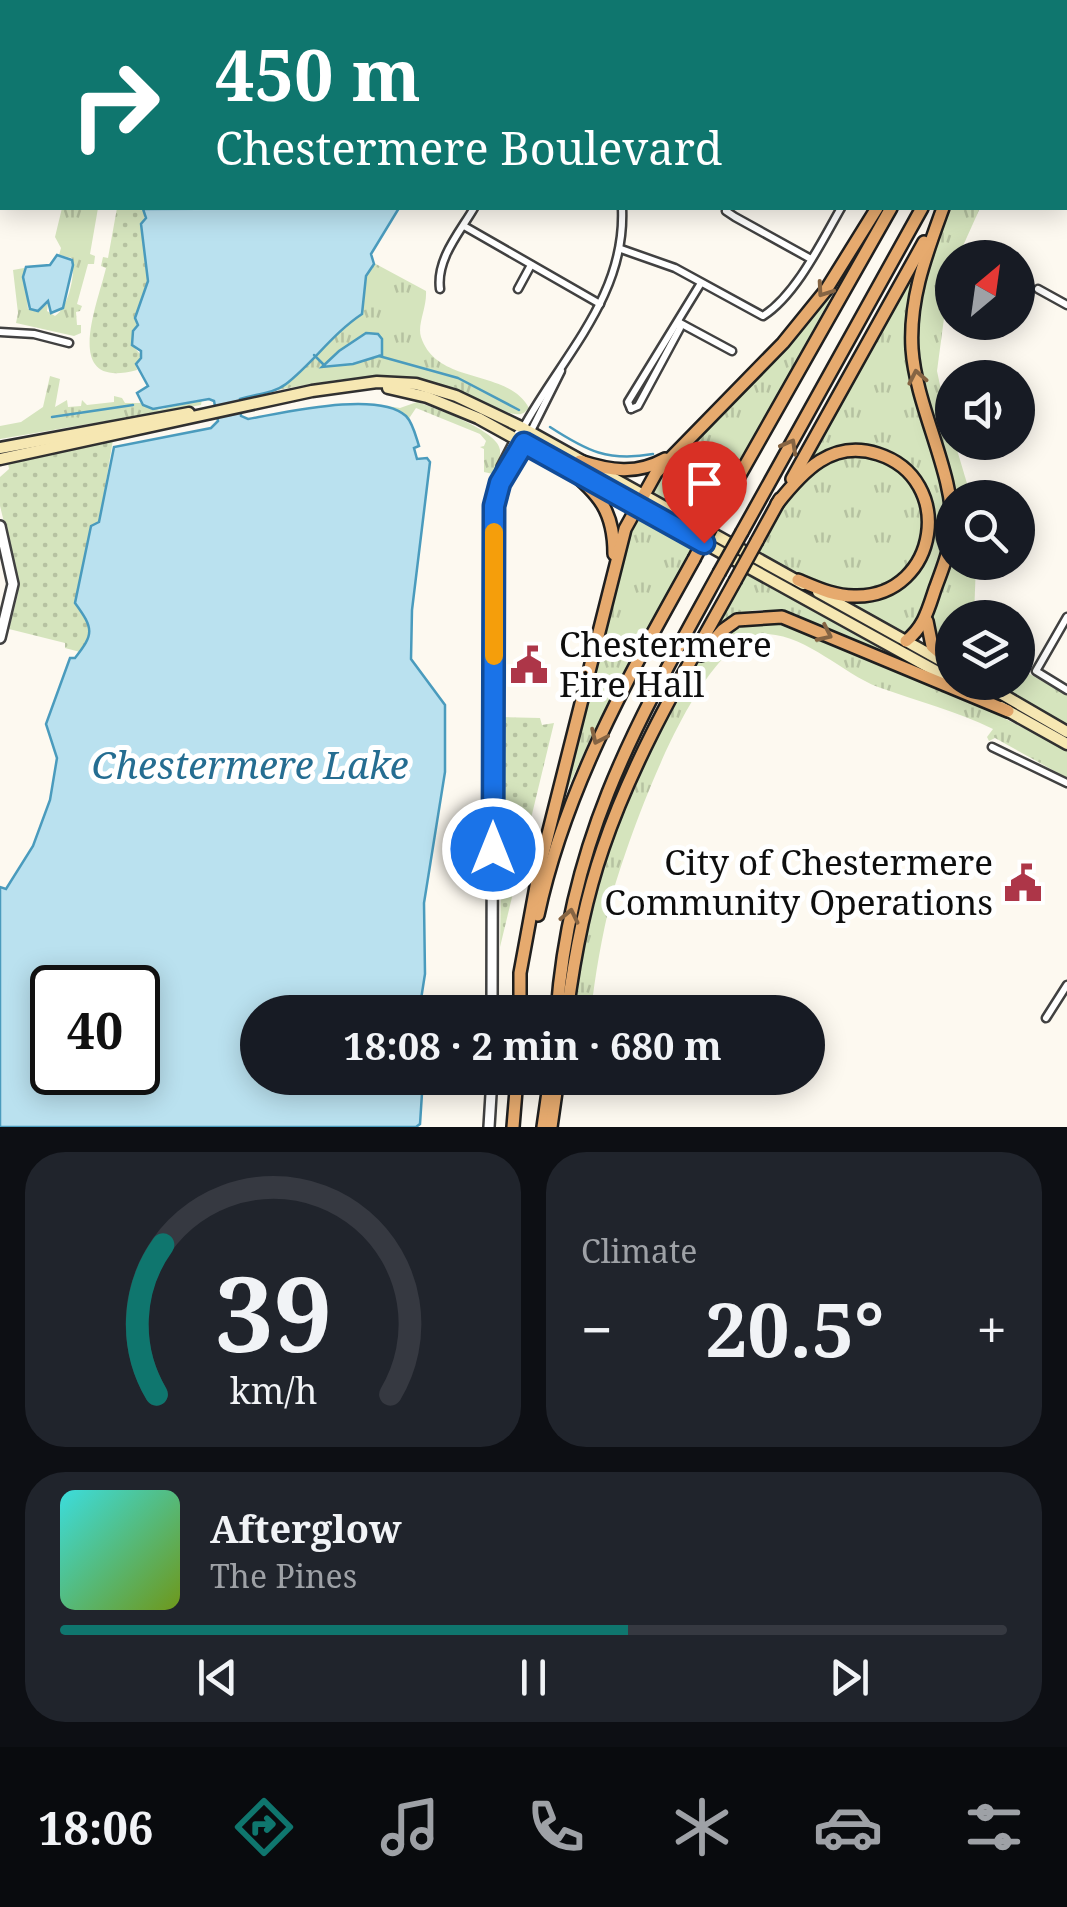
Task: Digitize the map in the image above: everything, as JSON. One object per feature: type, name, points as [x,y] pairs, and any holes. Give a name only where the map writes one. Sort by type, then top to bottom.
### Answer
[{"type":"highway","points":[[521,995],[520,972],[539,870],[625,529],[650,480],[783,343],[826,290],[876,210]]},
{"type":"highway","points":[[524,995],[554,851],[585,764],[716,517],[890,210]]},
{"type":"highway","points":[[558,995],[561,958],[578,877],[606,791],[644,709],[921,210]]},
{"type":"highway","points":[[570,995],[591,886],[623,794],[667,704],[942,210]]},
{"type":"highway","points":[[906,641],[917,632],[929,607],[949,548],[952,514],[916,378],[912,324],[916,285],[942,210]]},
{"type":"highway","points":[[778,504],[815,462],[844,450],[864,450],[907,470],[928,509],[930,529],[921,558],[908,576],[890,589],[848,596],[798,580]]},
{"type":"highway","points":[[580,460],[604,469],[633,470],[651,466],[677,451]]},
{"type":"highway","points":[[567,468],[592,489],[614,528],[614,573]]},
{"type":"highway","points":[[929,607],[928,638],[935,648]]},
{"type":"highway","points":[[667,704],[709,643],[723,630],[736,620],[766,616],[799,622],[1008,711]]},
{"type":"highway","points":[[512,1127],[515,1095]]},
{"type":"highway","points":[[543,1127],[548,1095]]},
{"type":"highway","points":[[551,1127],[556,1095]]},
{"type":"main road","points":[[0,459],[242,405],[388,382],[430,387],[482,407],[580,460],[770,580],[935,671]]},
{"type":"main road","points":[[367,385],[428,397],[466,412],[567,468],[798,580],[935,656]]},
{"type":"main road","points":[[0,448],[145,420],[210,412]]},
{"type":"main road","points":[[770,580],[887,638],[906,641]]},
{"type":"main road","points":[[988,700],[1067,744]]},
{"type":"main road","points":[[1012,700],[1067,732]]},
{"type":"street","points":[[440,289],[438,274],[473,210]]},
{"type":"street","points":[[492,995],[494,506],[502,467],[520,441],[546,387],[563,367],[600,304],[621,249],[622,210]]},
{"type":"street","points":[[727,210],[810,259]]},
{"type":"street","points":[[621,249],[654,258],[763,316],[776,306],[841,210]]},
{"type":"street","points":[[464,226],[600,304]]},
{"type":"street","points":[[518,289],[531,265]]},
{"type":"street","points":[[679,322],[680,328],[638,406],[631,408],[628,402],[701,282]]},
{"type":"street","points":[[1038,288],[1067,305]]},
{"type":"street","points":[[679,322],[732,352]]},
{"type":"street","points":[[0,332],[34,334],[69,344]]},
{"type":"street","points":[[0,526],[13,584],[0,638]]},
{"type":"street","points":[[1067,617],[1036,671],[1067,690]]},
{"type":"street","points":[[992,747],[1067,784]]},
{"type":"street","points":[[1046,1018],[1067,985]]},
{"type":"street","points":[[489,1127],[491,1095]]},
{"type":"green space","points":[[62,210],[98,210],[90,254],[95,256],[94,264],[88,264],[77,304],[82,306],[76,312],[81,333],[74,336],[16,323],[13,270],[24,268],[28,309],[38,312],[48,303],[47,311],[55,316],[67,299],[72,258],[59,255],[61,248],[55,237]]},
{"type":"green space","points":[[117,210],[145,210],[142,235],[148,281],[135,318],[138,325],[133,331],[132,345],[141,355],[137,370],[113,373],[99,368],[91,357],[92,323],[106,268],[101,266],[103,257],[108,258]]},
{"type":"green space","points":[[949,210],[979,210],[966,240],[936,240]]},
{"type":"green space","points":[[935,243],[935,340],[941,340],[938,360],[935,360],[935,433],[917,346],[921,283]]},
{"type":"green space","points":[[852,259],[706,524],[650,493],[651,485],[809,322]]},
{"type":"green space","points":[[374,263],[426,291],[420,332],[429,352],[457,370],[506,387],[529,408],[515,414],[445,386],[394,377],[353,378],[272,391],[362,314],[366,276]]},
{"type":"green space","points":[[915,265],[907,344],[910,375],[939,480],[935,480],[935,580],[907,635],[846,600],[873,598],[896,587],[915,571],[927,551],[933,528],[932,505],[922,482],[903,461],[879,449],[848,450],[806,460]]},
{"type":"green space","points":[[50,376],[60,379],[55,407],[67,400],[68,407],[81,406],[82,400],[87,405],[114,402],[114,396],[125,403],[142,403],[159,410],[202,399],[201,405],[0,439],[0,426],[21,422],[43,407]]},
{"type":"green space","points":[[417,402],[489,435],[500,450],[493,474],[484,472],[484,449],[480,447],[486,441],[480,434],[416,408],[408,420],[387,406],[400,408]]},
{"type":"green space","points":[[113,440],[99,523],[91,527],[75,603],[88,627],[80,652],[65,648],[65,643],[9,629],[18,579],[0,506],[0,477],[9,469],[8,463]]},
{"type":"green space","points":[[848,455],[883,463],[907,480],[920,503],[923,529],[916,554],[900,575],[876,588],[843,590],[820,584],[757,552],[805,480],[817,469]]},
{"type":"green space","points":[[943,460],[960,460],[966,480],[948,480]]},
{"type":"green space","points":[[641,514],[695,544],[593,733],[563,799],[631,526]]},
{"type":"green space","points":[[745,572],[913,664],[911,667],[809,621],[768,610],[750,611],[715,628]]},
{"type":"green space","points":[[943,580],[975,580],[975,600],[937,600]]},
{"type":"green space","points":[[935,605],[935,639],[931,618]]},
{"type":"green space","points":[[763,620],[791,623],[857,655],[935,684],[935,700],[968,700],[1067,750],[1067,778],[995,738],[989,741],[987,737],[993,729],[878,687],[797,642],[768,634],[742,642],[717,666],[692,701],[670,744],[611,899],[593,995],[576,995],[604,870],[627,803],[688,679],[710,649],[734,631]]},
{"type":"green space","points":[[1035,677],[1067,695],[1067,726],[1023,700],[1035,700]]},
{"type":"green space","points":[[500,717],[540,718],[542,725],[554,723],[500,947],[498,871]]},
{"type":"water","name":"Chestermere Lake","points":[[143,210],[398,210],[371,254],[374,264],[366,276],[362,314],[286,384],[240,399],[241,416],[248,419],[353,404],[393,408],[411,422],[419,446],[414,448],[417,459],[427,458],[430,462],[412,610],[411,659],[445,705],[445,772],[424,903],[422,995],[240,995],[240,1095],[422,1095],[420,1124],[416,1127],[0,1127],[0,887],[6,889],[33,846],[50,800],[57,758],[46,724],[70,658],[75,658],[88,637],[86,619],[75,603],[91,526],[99,522],[114,447],[211,428],[218,421],[214,401],[209,399],[153,409],[143,405],[137,393],[148,386],[136,364],[141,351],[132,345],[133,331],[138,325],[135,318],[148,281],[141,224],[146,218]]},
{"type":"water","points":[[57,255],[72,260],[73,265],[63,308],[51,313],[48,301],[38,311],[30,309],[23,277],[26,267],[50,265]]},
{"type":"water","points":[[366,333],[378,334],[382,339],[382,355],[353,364],[322,367],[339,351]]},
{"type":"waterway","points":[[314,355],[323,364]]},
{"type":"waterway","points":[[379,356],[458,378],[519,410]]},
{"type":"waterway","points":[[52,417],[133,405]]},
{"type":"waterway","points":[[550,427],[598,452],[623,457],[653,454]]},
{"type":"slow traffic","points":[[494,532],[494,656]]},
{"type":"place","name":"Chestermere Fire Hall","points":[[529,665]]},
{"type":"place","name":"City of Chestermere Community Operations","points":[[1023,883]]},
{"type":"route","points":[[493,849],[494,506],[500,483],[524,443],[704,543]]}]
